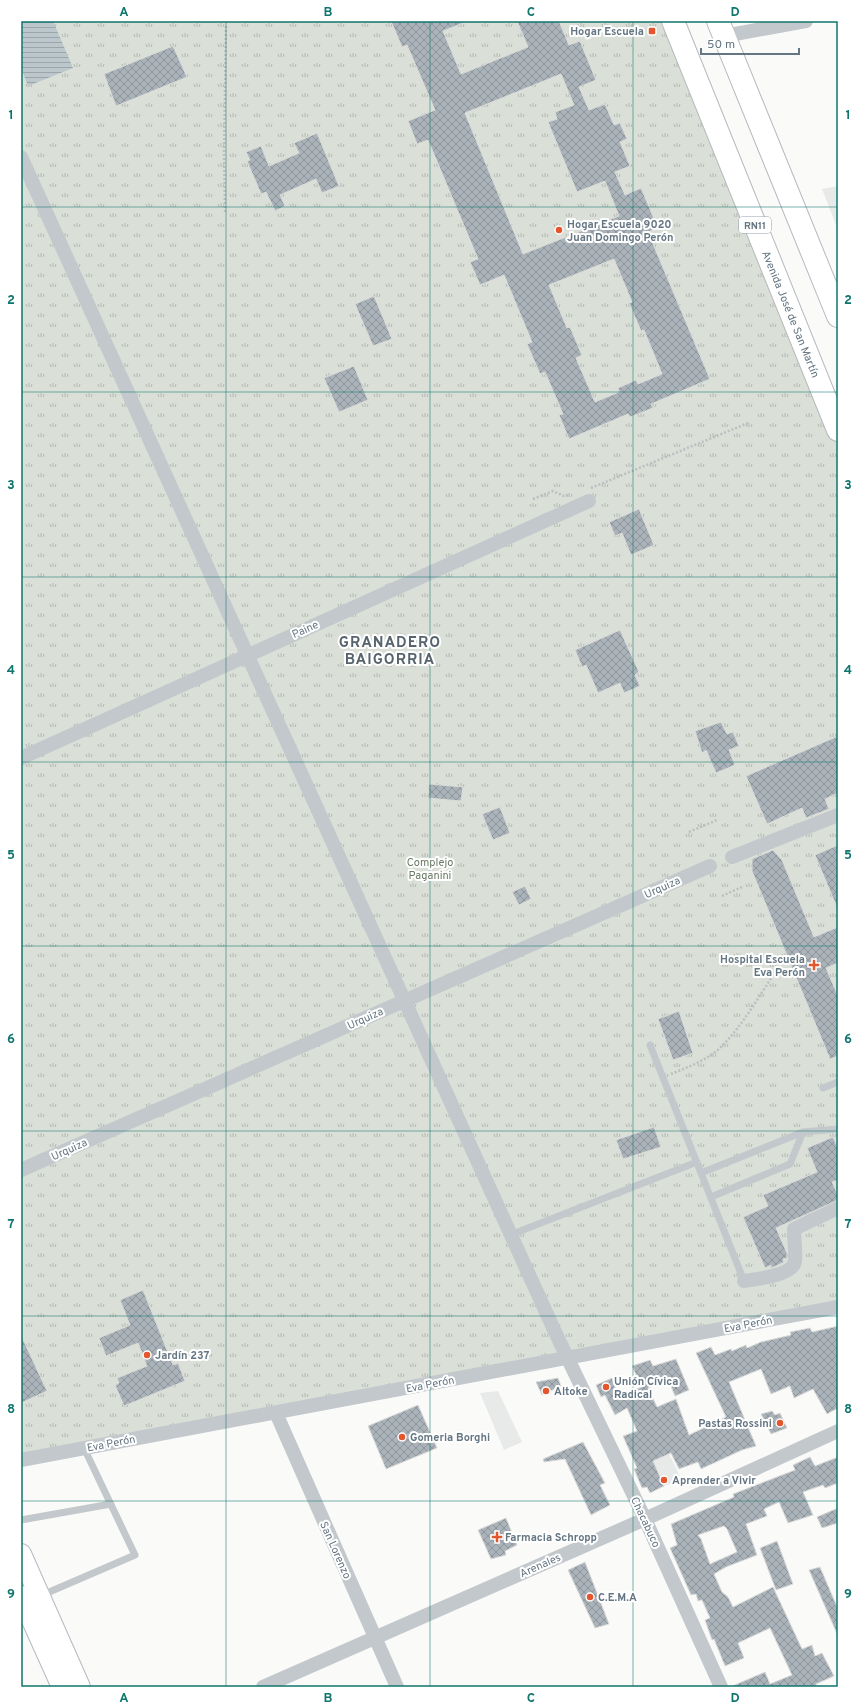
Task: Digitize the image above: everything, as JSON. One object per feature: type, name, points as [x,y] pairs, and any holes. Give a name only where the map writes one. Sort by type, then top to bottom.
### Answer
[{"type":"main road","name":"Avenida José de San Martín","points":[[673,21],[838,430]]},
{"type":"main road","points":[[721,29],[837,310]]},
{"type":"main road","points":[[21,1554],[30,1596],[62,1687]]},
{"type":"main road","points":[[30,1596],[80,1687]]},
{"type":"street","points":[[721,29],[806,21]]},
{"type":"street","name":"Chacabuco","points":[[21,157],[566,1358],[645,1519],[721,1687]]},
{"type":"street","name":"Paine","points":[[21,758],[247,655],[586,496]]},
{"type":"street","points":[[732,857],[838,815]]},
{"type":"street","name":"Urquiza","points":[[21,1170],[710,866]]},
{"type":"street","points":[[744,1281],[768,1277],[789,1270],[795,1263],[794,1229],[838,1208]]},
{"type":"street","name":"Eva Perón","points":[[21,1460],[838,1307]]},
{"type":"street","name":"San Lorenzo","points":[[276,1413],[397,1687]]},
{"type":"street","name":"Arenales","points":[[263,1687],[645,1519],[838,1431]]},
{"type":"lane","points":[[650,1045],[744,1281]]},
{"type":"lane","points":[[823,1088],[838,1082]]},
{"type":"lane","points":[[701,1173],[803,1132],[838,1129]]},
{"type":"lane","points":[[710,1197],[790,1164],[803,1132]]},
{"type":"lane","points":[[510,1235],[697,1162]]},
{"type":"lane","points":[[30,1596],[135,1555],[84,1448]]},
{"type":"lane","points":[[21,1520],[111,1504]]},
{"type":"path","points":[[225,212],[224,155],[226,24]]},
{"type":"path","points":[[586,496],[748,423]]},
{"type":"path","points":[[533,499],[553,491],[564,496],[574,495]]},
{"type":"path","points":[[689,832],[717,820]]},
{"type":"path","points":[[722,896],[742,887]]},
{"type":"path","points":[[663,1077],[695,1064],[721,1046],[748,1013],[776,971]]},
{"type":"shaded area","points":[[21,21],[53,21],[73,68],[28,86],[21,68]]},
{"type":"shaded area","points":[[838,186],[838,230],[822,189]]},
{"type":"shaded area","points":[[498,1391],[522,1442],[504,1450],[480,1393]]},
{"type":"shaded area","points":[[669,1454],[682,1480],[664,1486],[653,1461]]},
{"type":"green space","name":"Complejo Paganini","points":[[21,21],[673,21],[838,430],[838,1307],[21,1460]]},
{"type":"building","name":"Hogar Escuela 9020 Juan Domingo Perón","points":[[391,21],[468,21],[443,31],[461,74],[528,47],[517,21],[559,21],[569,45],[580,41],[596,80],[579,87],[589,110],[605,104],[614,125],[620,123],[627,139],[620,142],[630,166],[615,172],[625,195],[641,188],[658,228],[648,232],[710,379],[651,404],[653,408],[630,417],[628,414],[569,439],[559,415],[563,414],[545,372],[540,374],[527,344],[532,342],[504,275],[480,285],[470,262],[478,259],[428,140],[417,144],[408,121],[435,110],[407,45],[402,47]],"holes":[[[561,74],[574,105],[555,112],[557,119],[548,122],[577,192],[605,181],[619,216],[523,254],[465,113]],[[614,259],[632,302],[629,303],[641,331],[644,330],[662,374],[638,384],[636,380],[618,388],[619,392],[595,402],[576,358],[582,355],[570,327],[567,328],[549,285]]]},
{"type":"building","points":[[173,46],[187,77],[116,106],[104,74]]},
{"type":"building","points":[[317,133],[339,186],[322,193],[316,179],[280,195],[285,206],[275,211],[266,192],[261,194],[247,161],[250,160],[246,152],[261,146],[269,166],[299,153],[294,143]]},
{"type":"building","points":[[374,296],[392,339],[373,346],[355,304]]},
{"type":"building","points":[[354,366],[368,400],[339,412],[324,378]]},
{"type":"building","points":[[639,509],[654,545],[631,555],[622,533],[615,536],[609,522]]},
{"type":"building","points":[[620,630],[639,672],[635,675],[640,686],[624,693],[620,683],[598,693],[586,665],[582,667],[575,650]]},
{"type":"building","points":[[721,722],[727,734],[733,732],[739,746],[729,750],[735,765],[716,773],[706,750],[702,753],[695,731]]},
{"type":"building","points":[[838,736],[838,793],[825,799],[829,809],[806,818],[802,808],[767,824],[746,776]]},
{"type":"building","points":[[429,784],[463,787],[461,801],[428,798]]},
{"type":"building","points":[[500,807],[510,833],[493,840],[482,814]]},
{"type":"building","points":[[838,845],[838,910],[815,855]]},
{"type":"building","points":[[773,850],[782,860],[814,937],[838,927],[838,963],[826,968],[838,996],[838,1056],[830,1059],[752,871],[752,859]]},
{"type":"building","points":[[525,886],[531,899],[519,905],[512,892]]},
{"type":"building","points":[[679,1011],[693,1053],[673,1060],[658,1019]]},
{"type":"building","points":[[654,1127],[661,1147],[623,1159],[616,1140]]},
{"type":"building","points":[[833,1137],[838,1149],[838,1180],[832,1182],[838,1195],[838,1200],[776,1228],[787,1253],[787,1258],[783,1259],[784,1262],[778,1265],[771,1268],[771,1265],[765,1268],[743,1217],[768,1206],[763,1195],[817,1172],[807,1148]]},
{"type":"building","points":[[143,1290],[173,1365],[178,1363],[185,1381],[124,1406],[115,1385],[119,1383],[117,1378],[147,1366],[138,1343],[106,1356],[99,1338],[130,1325],[120,1300]]},
{"type":"building","points":[[838,1326],[838,1408],[827,1414],[813,1389],[794,1398],[790,1386],[771,1394],[761,1369],[729,1382],[756,1446],[742,1450],[701,1469],[698,1462],[679,1469],[671,1453],[653,1461],[664,1486],[650,1493],[647,1487],[642,1488],[634,1469],[637,1468],[623,1436],[637,1431],[627,1408],[615,1415],[605,1395],[601,1397],[596,1385],[612,1378],[616,1390],[618,1389],[620,1395],[642,1387],[632,1366],[650,1360],[653,1366],[676,1359],[689,1390],[675,1396],[668,1379],[648,1388],[657,1407],[676,1399],[689,1435],[726,1417],[696,1353],[711,1347],[715,1355],[731,1349],[732,1351],[746,1345],[747,1348],[761,1342],[791,1335],[790,1332],[810,1328],[812,1332]]},
{"type":"building","points":[[21,1335],[47,1391],[21,1403]]},
{"type":"building","name":"Altoke","points":[[558,1378],[561,1386],[542,1395],[536,1382]]},
{"type":"building","name":"Gomeria Borghi","points":[[418,1405],[437,1448],[386,1469],[368,1426]]},
{"type":"building","points":[[772,1411],[775,1415],[780,1413],[787,1428],[771,1434],[761,1414]]},
{"type":"building","points":[[583,1442],[605,1483],[600,1485],[610,1505],[591,1515],[565,1459],[544,1462],[543,1459]]},
{"type":"building","points":[[810,1457],[815,1466],[838,1457],[838,1483],[825,1488],[823,1485],[803,1492],[813,1515],[788,1523],[779,1502],[764,1509],[767,1516],[746,1524],[757,1555],[726,1567],[714,1574],[722,1592],[728,1597],[733,1607],[773,1587],[802,1649],[812,1645],[815,1656],[822,1653],[834,1676],[816,1684],[817,1687],[730,1687],[765,1672],[770,1684],[792,1675],[770,1628],[738,1643],[744,1658],[725,1666],[714,1639],[712,1640],[705,1620],[710,1618],[702,1600],[698,1601],[696,1594],[691,1595],[670,1548],[677,1545],[671,1524],[734,1497],[733,1494],[795,1470],[793,1465]],"holes":[[[724,1526],[727,1529],[737,1552],[710,1564],[701,1539],[698,1535]]]},
{"type":"building","points":[[838,1508],[838,1523],[822,1528],[817,1517]]},
{"type":"building","name":"Farmacia Schropp","points":[[506,1518],[517,1545],[505,1551],[506,1555],[491,1559],[478,1530]]},
{"type":"building","points":[[777,1541],[793,1584],[776,1590],[760,1548]]},
{"type":"building","name":"C.E.M.A","points":[[585,1562],[609,1624],[595,1628],[568,1570]]},
{"type":"building","points":[[820,1567],[838,1609],[838,1636],[809,1570]]},
{"type":"place","name":"Hogar Escuela","points":[[652,31]]},
{"type":"place","name":"Hogar Escuela 9020 Juan Domingo Perón","points":[[559,230]]},
{"type":"place","name":"Hospital Escuela Eva Perón","points":[[814,965]]},
{"type":"place","name":"Jardín 237","points":[[147,1355]]},
{"type":"place","name":"Unión Cívica Radical","points":[[606,1387]]},
{"type":"place","name":"Altoke","points":[[546,1391]]},
{"type":"place","name":"Pastas Rossini","points":[[780,1423]]},
{"type":"place","name":"Gomeria Borghi","points":[[402,1437]]},
{"type":"place","name":"Aprender a Vivir","points":[[664,1480]]},
{"type":"place","name":"Farmacia Schropp","points":[[497,1537]]},
{"type":"place","name":"C.E.M.A","points":[[590,1597]]},
{"type":"district","name":"GRANADERO BAIGORRIA","points":[[390,650]]}]
